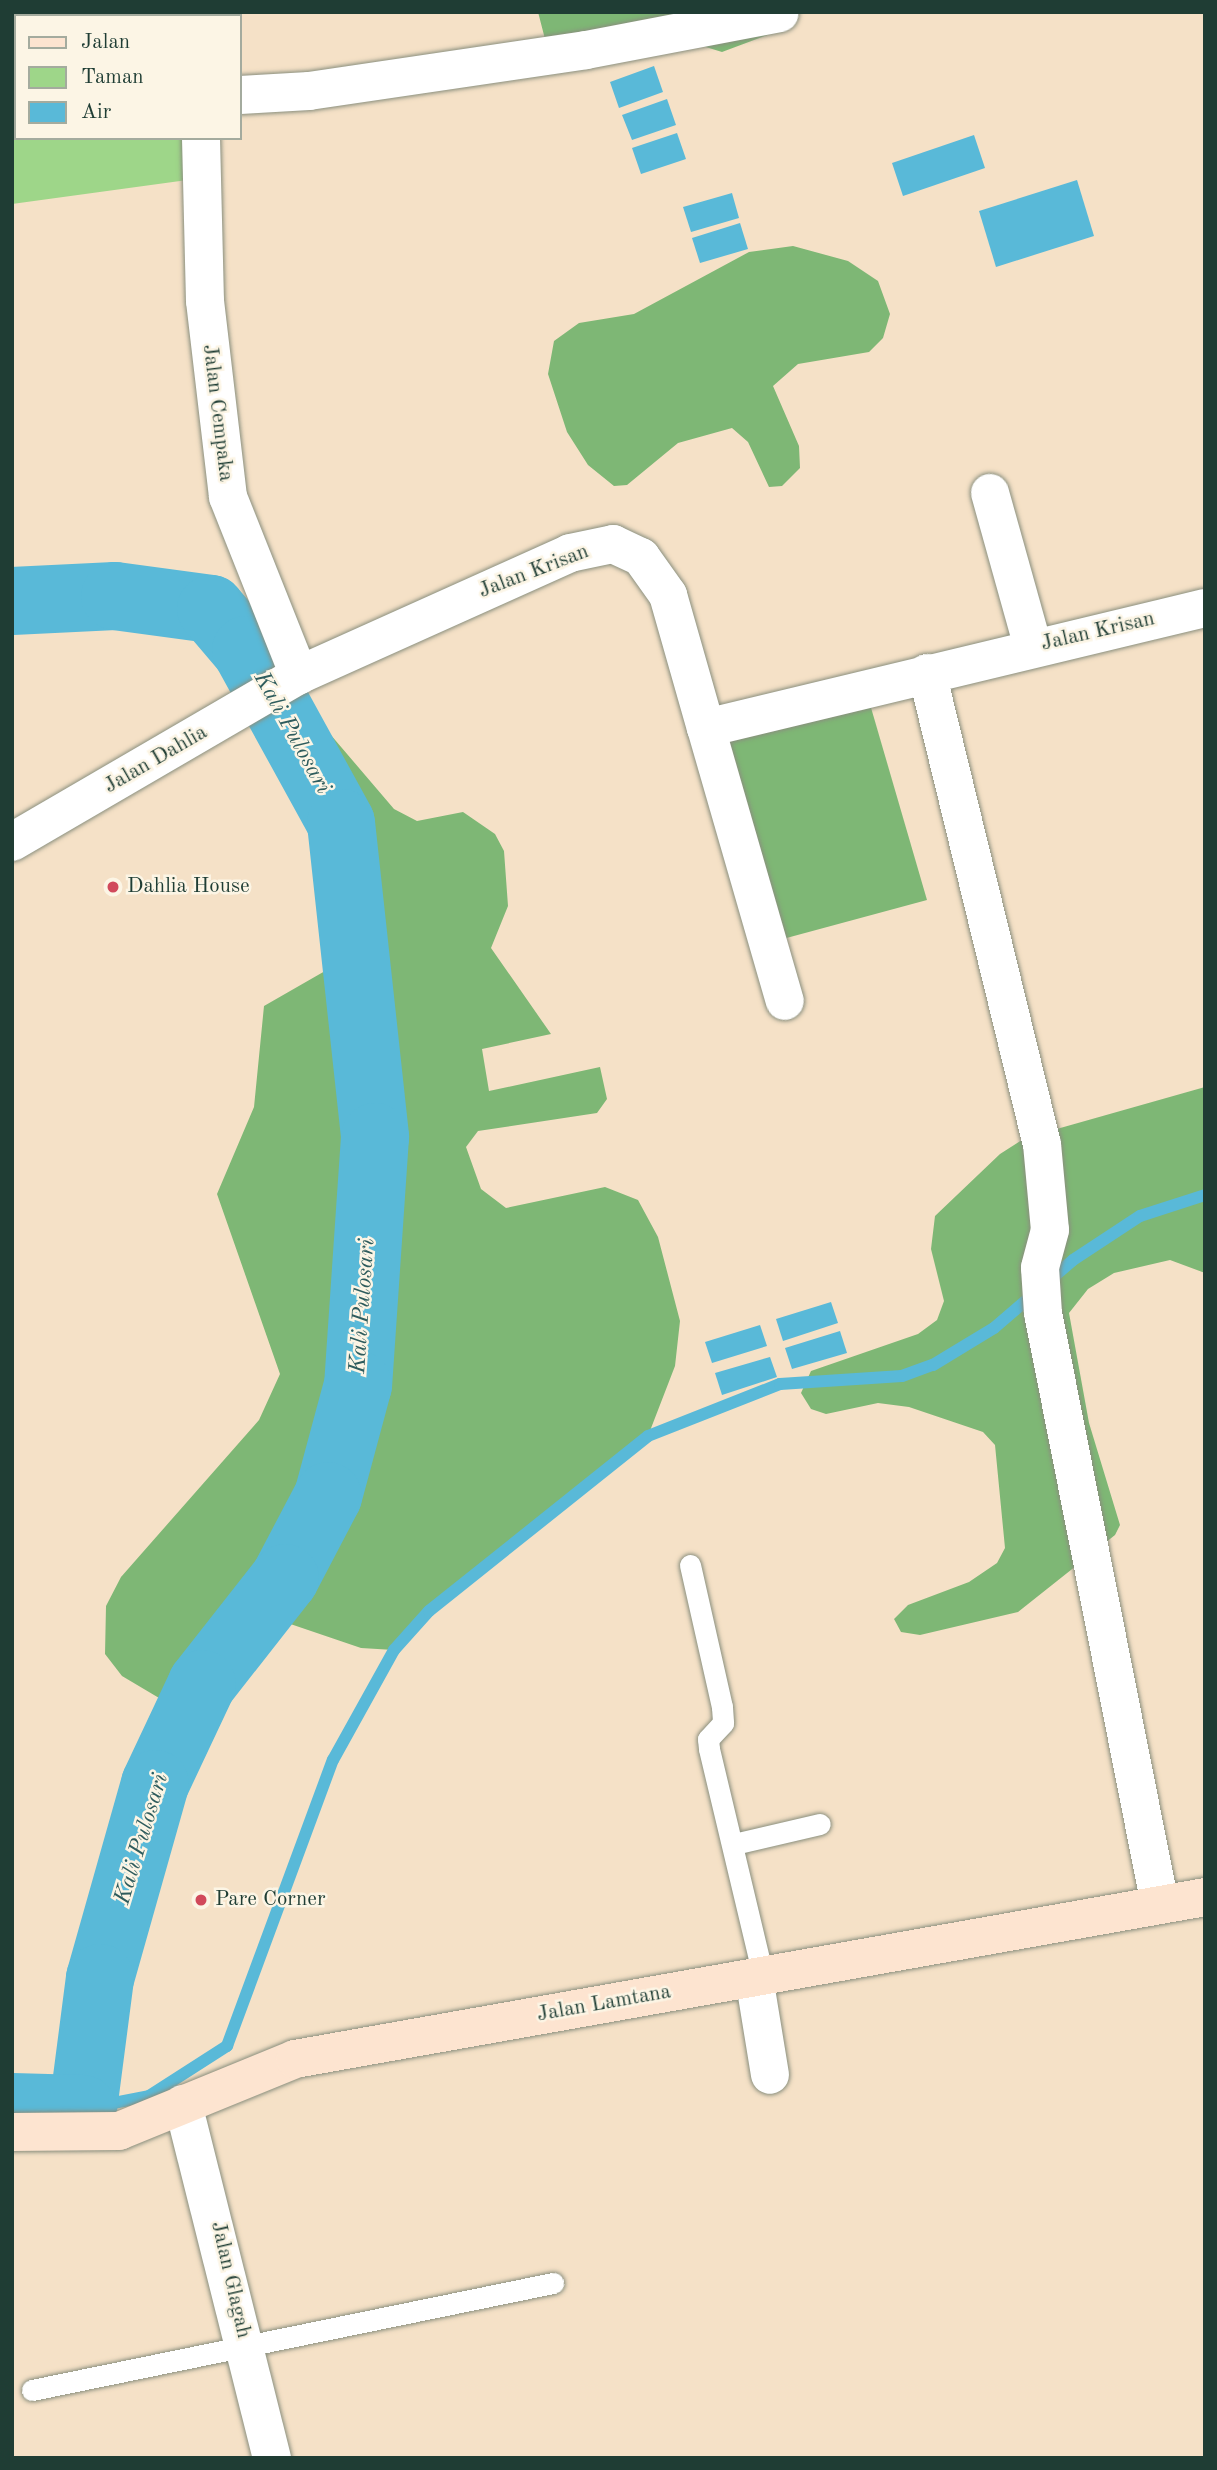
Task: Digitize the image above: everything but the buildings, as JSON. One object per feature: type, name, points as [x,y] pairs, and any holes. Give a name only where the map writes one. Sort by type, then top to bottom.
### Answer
[{"type":"street","points":[[242,95],[309,91],[586,50],[780,13]]},
{"type":"street","name":"Jalan Cempaka","points":[[201,140],[205,301],[228,496],[273,690]]},
{"type":"street","points":[[990,493],[1034,647]]},
{"type":"street","name":"Jalan Krisan","points":[[273,690],[570,553],[613,544],[641,557],[668,595],[785,1001]]},
{"type":"street","name":"Jalan Krisan","points":[[706,728],[1205,608]]},
{"type":"street","points":[[927,673],[1042,1144],[1051,1230],[1040,1268],[1043,1312],[1160,1905]]},
{"type":"street","name":"Jalan Dahlia","points":[[12,842],[273,690]]},
{"type":"street","name":"Jalan Lamtana","points":[[12,2132],[119,2131],[295,2059],[1205,1897]]},
{"type":"street","points":[[759,1977],[770,2075]]},
{"type":"street","name":"Jalan Glagah","points":[[183,2104],[272,2458]]},
{"type":"lane","points":[[690,1565],[722,1707],[723,1723],[708,1739],[709,1749],[734,1844],[759,1977]]},
{"type":"lane","points":[[734,1844],[820,1824]]},
{"type":"lane","points":[[32,2390],[553,2283]]},
{"type":"green space","points":[[12,12],[22,14],[14,14],[14,140],[201,140],[202,178],[12,204]]},
{"type":"green space","points":[[538,12],[795,12],[781,30],[722,52],[696,44],[545,39]]},
{"type":"green space","points":[[793,246],[848,261],[878,281],[890,314],[883,338],[869,352],[798,364],[773,386],[799,446],[800,468],[782,486],[769,487],[748,442],[732,428],[678,443],[627,485],[614,486],[588,465],[567,432],[548,374],[554,341],[579,323],[634,314],[749,252]]},
{"type":"green space","points":[[865,687],[927,900],[768,943],[706,728]]},
{"type":"green space","points":[[330,734],[394,809],[417,821],[463,812],[495,834],[504,851],[508,906],[491,948],[551,1034],[482,1049],[489,1091],[600,1067],[607,1099],[597,1113],[478,1131],[466,1147],[481,1189],[506,1208],[605,1187],[638,1200],[658,1237],[680,1321],[675,1366],[648,1436],[429,1611],[394,1650],[361,1648],[258,1613],[186,1714],[122,1676],[105,1654],[106,1606],[121,1577],[259,1420],[280,1374],[217,1194],[254,1107],[264,1006],[325,971],[335,953],[337,913],[300,772],[315,737]]},
{"type":"green space","points":[[1205,1087],[1205,1273],[1170,1260],[1114,1273],[1088,1289],[1069,1313],[1089,1423],[1120,1525],[1115,1535],[1018,1612],[920,1635],[901,1632],[894,1619],[908,1605],[969,1582],[997,1563],[1005,1548],[995,1445],[983,1432],[909,1407],[878,1403],[826,1414],[811,1409],[801,1393],[811,1371],[918,1334],[937,1320],[944,1301],[931,1249],[935,1216],[1000,1154],[1025,1138]]},
{"type":"water","points":[[654,66],[663,92],[619,108],[610,82]]},
{"type":"water","points":[[667,99],[676,125],[632,140],[622,115]]},
{"type":"water","points":[[677,133],[686,159],[641,174],[632,148]]},
{"type":"water","points":[[974,135],[985,168],[903,196],[892,163]]},
{"type":"water","points":[[1077,180],[1094,236],[996,267],[979,211]]},
{"type":"water","points":[[732,193],[739,218],[691,232],[683,207]]},
{"type":"water","points":[[740,223],[748,249],[700,263],[692,238]]},
{"type":"water","points":[[831,1302],[838,1323],[783,1341],[776,1319]]},
{"type":"water","points":[[760,1325],[767,1346],[712,1363],[705,1342]]},
{"type":"water","points":[[840,1331],[847,1353],[792,1369],[785,1348]]},
{"type":"water","points":[[770,1357],[777,1377],[722,1395],[715,1373]]},
{"type":"waterway","name":"Kali Pulosari","points":[[12,601],[115,596],[211,609],[246,650],[341,823],[375,1137],[358,1385],[328,1496],[285,1578],[202,1684],[155,1784],[100,1978],[83,2109],[12,2107]]},
{"type":"waterway","points":[[83,2109],[149,2096],[227,2046],[333,1760],[394,1650],[429,1611],[648,1436],[780,1384],[902,1376],[933,1365],[994,1328],[1073,1260],[1140,1216],[1205,1195]]},
{"type":"place","name":"Dahlia House","points":[[113,887]]},
{"type":"place","name":"Pare Corner","points":[[201,1900]]}]
